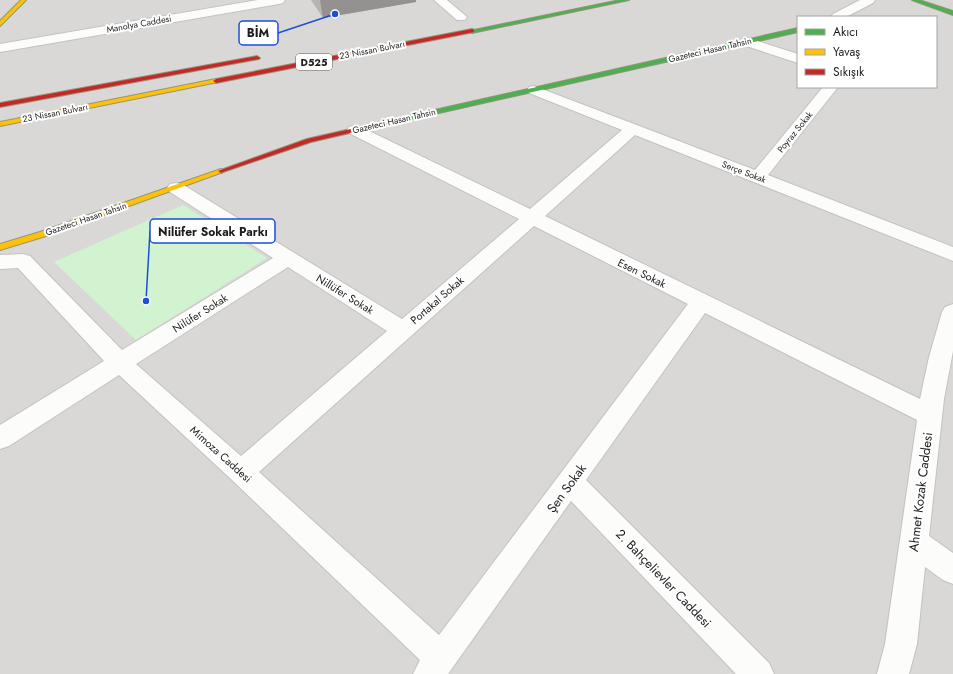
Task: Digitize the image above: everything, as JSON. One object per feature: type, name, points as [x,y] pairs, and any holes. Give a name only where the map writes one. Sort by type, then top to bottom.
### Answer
[{"type":"main road","points":[[0,24],[24,0]]},
{"type":"main road","name":"23 Nissan Bulvarı","points":[[0,124],[627,0]]},
{"type":"main road","points":[[914,0],[953,12]]},
{"type":"main road","points":[[925,0],[953,12]]},
{"type":"main road","points":[[446,20],[465,17]]},
{"type":"main road","name":"Gazeteci Hasan Tahsin","points":[[0,247],[43,234],[176,188],[309,140],[797,30]]},
{"type":"main road","name":"23 Nissan Bulvarı","points":[[0,105],[263,56]]},
{"type":"street","name":"Manolya Caddesi","points":[[0,48],[279,0]]},
{"type":"street","points":[[440,0],[465,17]]},
{"type":"street","points":[[839,16],[869,0]]},
{"type":"street","points":[[748,42],[797,59]]},
{"type":"street","name":"Poyraz Sokak","points":[[758,177],[831,88]]},
{"type":"street","name":"Serçe Sokak","points":[[534,90],[953,254]]},
{"type":"street","name":"Portakal Sokak","points":[[241,472],[633,129]]},
{"type":"street","name":"Esen Sokak","points":[[354,130],[930,415]]},
{"type":"street","points":[[176,188],[288,258]]},
{"type":"street","name":"Nillüfer Sokak","points":[[288,258],[403,330]]},
{"type":"street","name":"Nilüfer Sokak","points":[[0,438],[288,258]]},
{"type":"street","name":"Mimoza Caddesi","points":[[0,262],[23,261],[120,363],[241,472],[435,666]]},
{"type":"street","name":"Şen Sokak","points":[[435,666],[571,482],[701,302]]},
{"type":"street","name":"Ahmet Kozak Caddesi","points":[[893,674],[901,644],[930,415],[940,357],[953,312]]},
{"type":"street","name":"2. Bahçelievler Caddesi","points":[[571,482],[758,674]]},
{"type":"street","points":[[914,542],[953,570]]},
{"type":"shaded area","points":[[0,0],[953,0],[953,674],[0,674]]},
{"type":"green space","points":[[183,205],[267,258],[136,340],[54,262]]},
{"type":"traffic: fast","points":[[472,31],[627,0]]},
{"type":"traffic: fast","points":[[914,0],[953,13]]},
{"type":"traffic: fast","points":[[399,120],[797,30]]},
{"type":"traffic: slow","points":[[0,24],[24,0]]},
{"type":"traffic: slow","points":[[0,124],[216,81]]},
{"type":"traffic: slow","points":[[0,247],[43,234],[221,171]]},
{"type":"traffic: jam","points":[[216,81],[472,31]]},
{"type":"traffic: jam","points":[[0,105],[257,58]]},
{"type":"traffic: jam","points":[[221,171],[309,140],[399,120]]},
{"type":"place","name":"BİM","points":[[335,14]]},
{"type":"place","name":"Nilüfer Sokak Parkı","points":[[146,301]]}]
